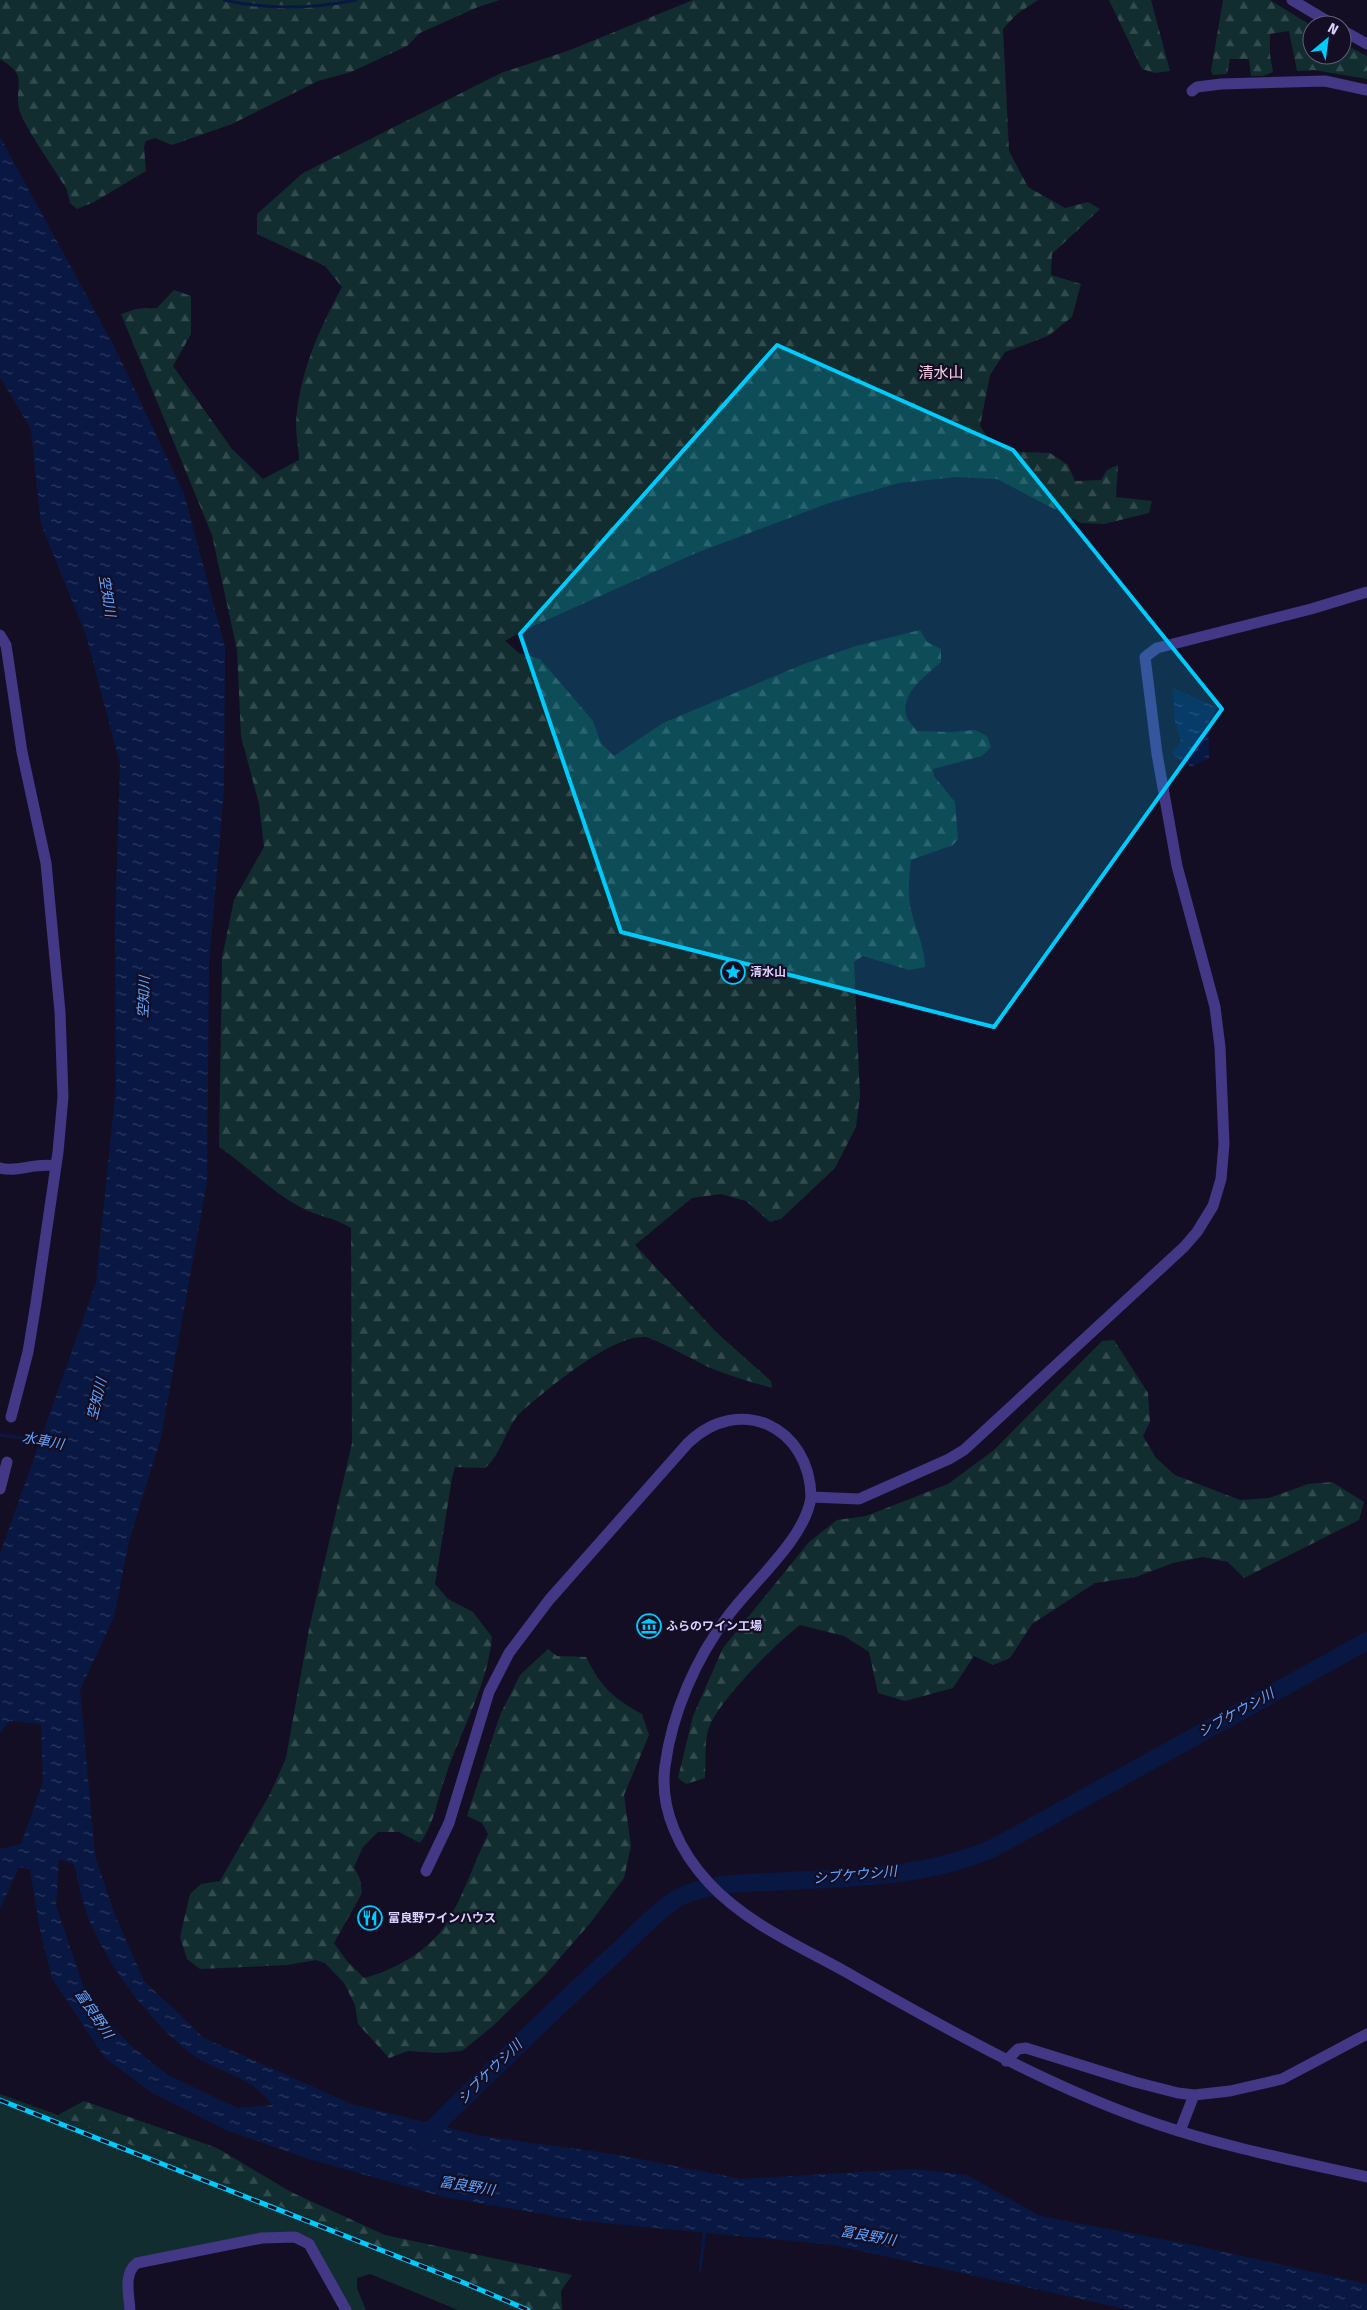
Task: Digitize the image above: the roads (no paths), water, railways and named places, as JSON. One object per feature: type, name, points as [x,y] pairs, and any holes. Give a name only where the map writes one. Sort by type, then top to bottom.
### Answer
[{"type":"street","points":[[1292,0],[1317,15]]},
{"type":"street","points":[[1352,36],[1367,44]]},
{"type":"street","points":[[1192,91],[1198,87],[1221,84],[1325,81],[1367,90]]},
{"type":"street","points":[[811,1497],[860,1499],[949,1460],[964,1450],[1184,1247],[1205,1221],[1218,1192],[1224,1162],[1218,1028],[1210,988],[1186,907],[1177,866],[1158,754],[1145,657],[1157,648],[1311,609],[1367,592]]},
{"type":"street","points":[[0,635],[6,645],[22,752],[42,845],[56,952],[60,1012],[62,1097],[56,1166],[28,1352],[11,1416]]},
{"type":"street","points":[[0,1168],[16,1169],[30,1165],[46,1164],[56,1166]]},
{"type":"street","points":[[426,1871],[452,1815],[489,1692],[509,1653],[549,1600],[688,1443],[705,1429],[726,1421],[749,1420],[772,1427],[790,1440],[804,1459],[809,1471],[811,1497],[808,1513],[798,1531],[730,1613],[713,1637],[693,1675],[678,1714],[667,1755],[664,1792],[675,1833],[690,1860],[710,1884],[741,1912],[1006,2061],[1077,2094],[1180,2131],[1235,2147],[1367,2177]]},
{"type":"street","points":[[0,1489],[7,1462]]},
{"type":"street","points":[[1006,2061],[1018,2049],[1026,2048],[1135,2082],[1178,2093],[1194,2094],[1230,2091],[1282,2079],[1367,2034]]},
{"type":"street","points":[[1180,2131],[1194,2094]]},
{"type":"street","points":[[130,2310],[128,2274],[137,2263],[262,2238],[287,2236],[295,2237],[309,2244],[346,2310]]},
{"type":"water","points":[[0,137],[115,348],[184,494],[225,647],[224,788],[209,962],[207,1182],[161,1437],[129,1541],[114,1617],[80,1690],[95,1856],[115,1915],[144,1981],[204,2038],[351,2104],[482,2136],[619,2155],[741,2179],[914,2169],[967,2175],[1040,2216],[1193,2245],[1367,2284],[1367,2310],[1131,2310],[834,2245],[583,2221],[444,2197],[312,2160],[226,2130],[151,2092],[105,2058],[52,1978],[40,1930],[30,1869],[19,1867],[0,1909],[0,1849],[21,1844],[43,1782],[41,1724],[9,1721],[0,1733],[0,1554],[96,1283],[116,1087],[115,926],[120,764],[86,635],[41,524],[31,429],[0,377]],"holes":[[[59,1859],[74,1864],[83,1903],[92,1927],[102,1947],[129,1989],[161,2027],[193,2055],[255,2087],[272,2105],[237,2108],[168,2075],[130,2045],[88,2000],[56,1906]]]},
{"type":"water","points":[[1173,688],[1217,708],[1208,723],[1209,758],[1191,767],[1171,753],[1181,742],[1175,722]]},
{"type":"waterway","points":[[224,0],[273,7],[306,7],[356,0]]},
{"type":"waterway","name":"水車川","points":[[0,1435],[44,1441]]},
{"type":"waterway","name":"シブケウシ川","points":[[419,2142],[568,1997],[662,1910],[680,1897],[701,1889],[725,1885],[896,1873],[924,1869],[977,1855],[1001,1844],[1367,1641]]},
{"type":"waterway","points":[[700,2270],[705,2228]]},
{"type":"railway","points":[[0,2100],[462,2282],[528,2310]]},
{"type":"place","name":"清水山","points":[[733,972]]},
{"type":"place","name":"ふらのワイン工場","points":[[649,1626]]},
{"type":"place","name":"富良野ワインハウス","points":[[370,1918]]},
{"type":"district","name":"清水山","points":[[941,373]]},
{"type":"water label","name":"空知川","points":[[107,596]]},
{"type":"water label","name":"空知川","points":[[144,997]]},
{"type":"water label","name":"空知川","points":[[97,1399]]},
{"type":"water label","name":"富良野川","points":[[94,2014]]},
{"type":"water label","name":"富良野川","points":[[467,2186]]},
{"type":"water label","name":"富良野川","points":[[868,2236]]}]
